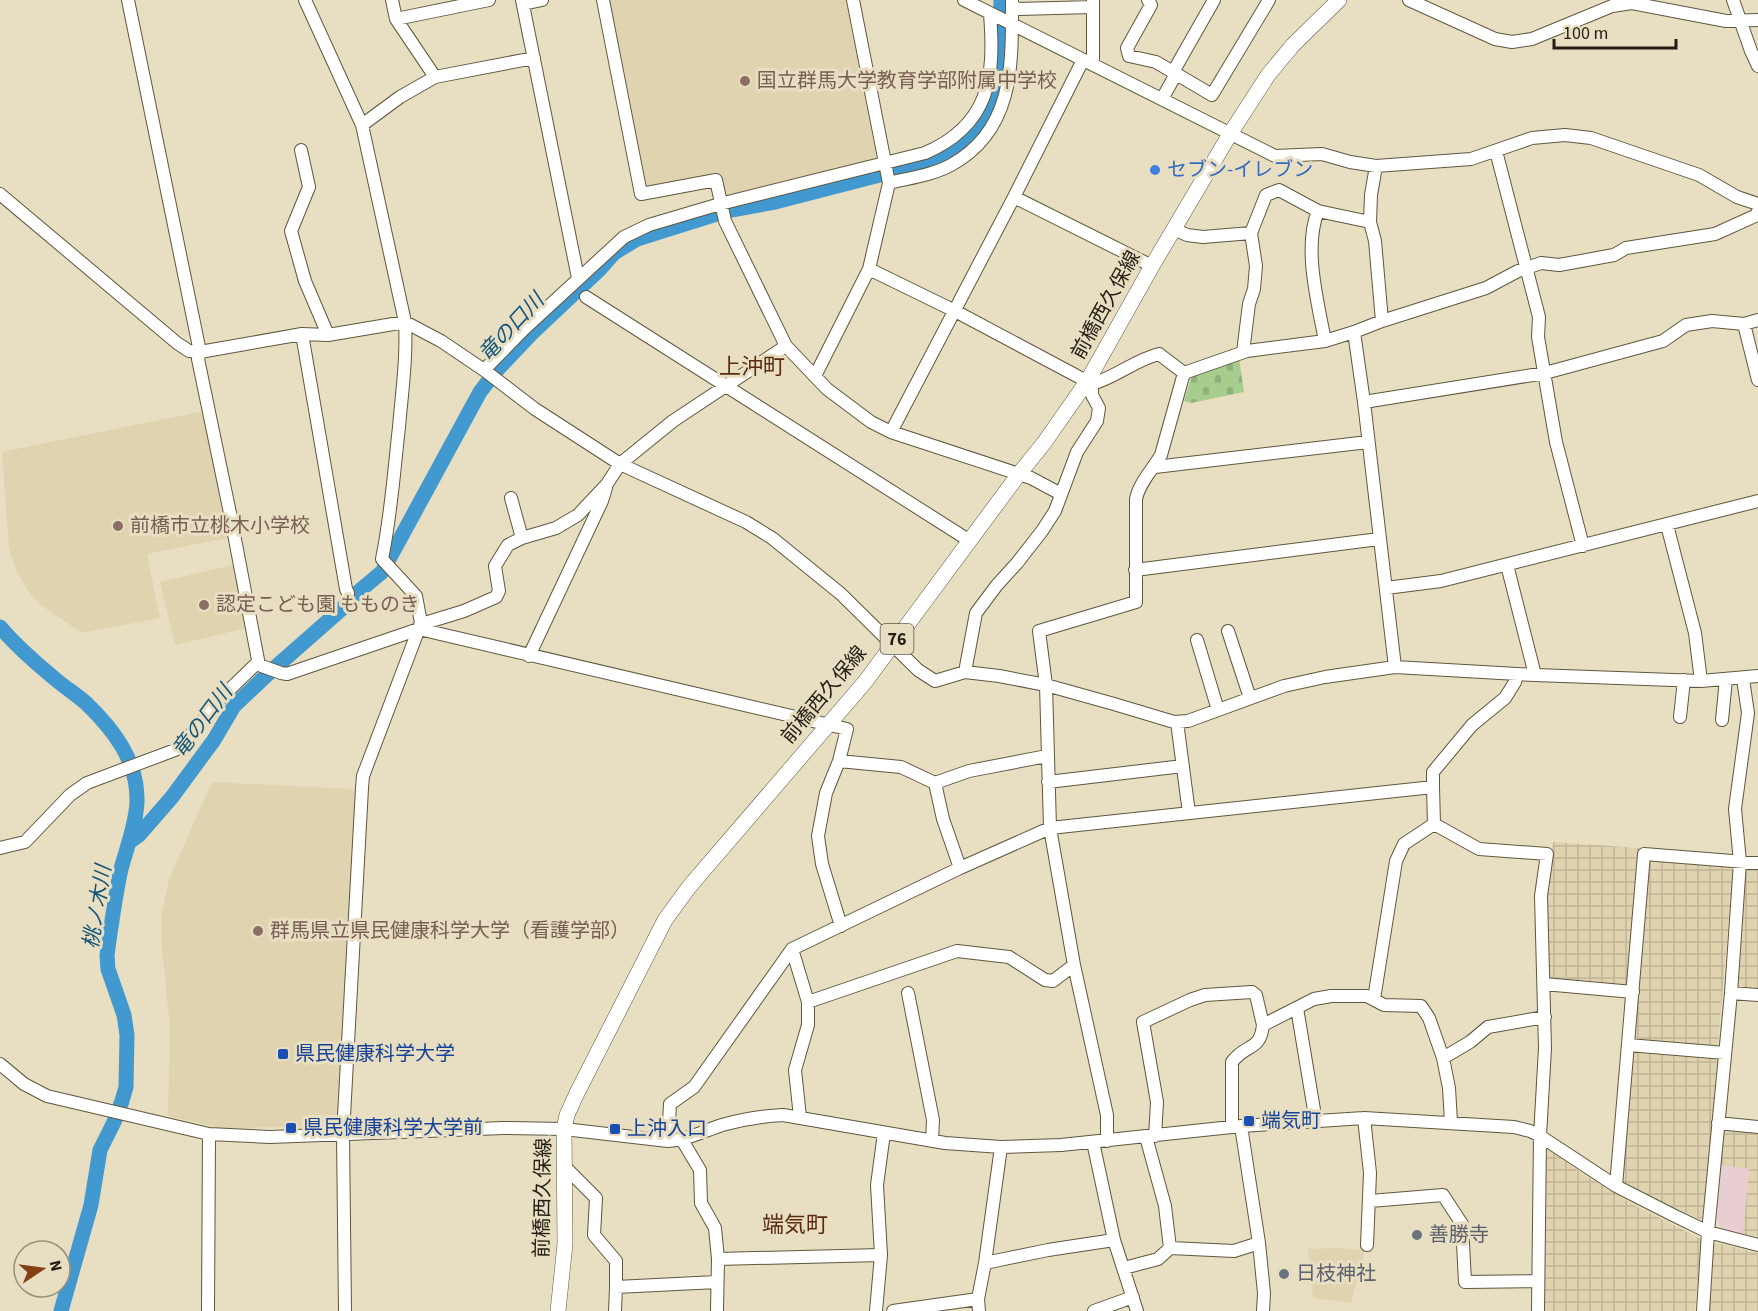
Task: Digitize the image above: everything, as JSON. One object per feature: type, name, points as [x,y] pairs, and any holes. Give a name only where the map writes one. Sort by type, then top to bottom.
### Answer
[{"type":"main road","name":"前橋西久保線","points":[[558,1311],[565,1244],[564,1129],[567,1115],[665,920],[688,887],[865,682],[1090,382],[1152,266],[1230,134],[1268,75],[1293,45],[1339,0]]},
{"type":"street","points":[[128,0],[200,352],[198,359],[260,664]]},
{"type":"street","points":[[305,0],[362,125],[405,322],[407,345],[387,536],[382,557],[416,596],[420,626],[363,776],[343,1134],[345,1311]]},
{"type":"street","points":[[392,0],[396,19],[435,77]]},
{"type":"street","points":[[396,19],[489,0]]},
{"type":"street","points":[[542,0],[523,2],[578,278]]},
{"type":"street","points":[[603,0],[641,194],[716,180],[725,221],[786,346],[827,389],[871,422],[891,432],[1031,478],[1061,494]]},
{"type":"street","points":[[815,376],[869,269],[889,182],[853,0]]},
{"type":"street","points":[[964,0],[1275,156],[1322,154],[1376,166],[1471,159],[1532,138],[1565,135],[1591,138],[1699,175],[1737,197],[1758,204]]},
{"type":"street","points":[[1149,0],[1151,5],[1127,48],[1129,56],[1156,62],[1212,95],[1269,0]]},
{"type":"street","points":[[1162,99],[1214,0]]},
{"type":"street","points":[[1409,0],[1495,39],[1512,42],[1532,39],[1612,6],[1632,3],[1726,21],[1758,20]]},
{"type":"street","points":[[1733,0],[1758,66]]},
{"type":"street","points":[[889,182],[924,175],[951,165],[975,148],[994,125],[1005,101],[1010,78],[1012,2]]},
{"type":"street","points":[[891,432],[1014,197],[1088,62],[1093,3],[1041,4],[1018,9],[1012,2]]},
{"type":"street","points":[[484,370],[524,329],[624,237],[649,225],[925,153],[950,141],[970,122],[988,88],[992,59],[992,15]]},
{"type":"street","points":[[362,125],[400,97],[435,77],[534,58]]},
{"type":"street","points":[[301,150],[309,188],[291,231],[305,281],[328,335]]},
{"type":"street","points":[[1496,151],[1539,317],[1538,337],[1556,442],[1583,546]]},
{"type":"street","points":[[1376,166],[1371,195],[1370,222],[1375,241],[1382,321]]},
{"type":"street","points":[[1243,352],[1256,266],[1251,233],[1266,195],[1279,190],[1318,211],[1370,222]]},
{"type":"street","points":[[0,194],[189,351],[200,352],[302,334],[328,335],[405,322],[441,341],[535,409],[620,464],[746,522],[772,538],[841,594],[918,670],[936,681],[965,672],[999,676],[1046,686],[1177,722],[1284,686],[1325,677],[1395,667],[1701,681],[1758,676]]},
{"type":"street","points":[[1014,197],[1152,266]]},
{"type":"street","points":[[1318,211],[1315,219],[1311,260],[1325,341]]},
{"type":"street","points":[[1184,373],[1243,352],[1325,341],[1486,288],[1518,271],[1541,263],[1559,265],[1614,255],[1626,248],[1715,234],[1757,215],[1758,211]]},
{"type":"street","points":[[1174,229],[1187,235],[1203,237],[1251,233]]},
{"type":"street","points":[[869,269],[1090,382],[1101,381],[1146,357],[1159,354],[1184,373]]},
{"type":"street","points":[[586,297],[970,541]]},
{"type":"street","points":[[1364,402],[1545,373],[1663,341],[1686,325],[1712,321],[1744,324],[1758,320]]},
{"type":"street","points":[[1744,324],[1758,380]]},
{"type":"street","points":[[1354,332],[1395,667]]},
{"type":"street","points":[[302,334],[348,593]]},
{"type":"street","points":[[260,664],[281,674],[293,672],[464,611],[496,597],[499,591],[495,566],[508,544],[556,528],[578,515],[607,484],[620,464],[673,421],[786,346]]},
{"type":"street","points":[[1107,1141],[1107,1114],[1074,965],[1050,828],[1046,686],[1039,631],[1136,602],[1137,491],[1155,467],[1161,454],[1184,373]]},
{"type":"street","points":[[965,672],[976,613],[1033,544],[1055,511],[1077,452],[1097,421],[1099,408],[1092,395],[1090,382]]},
{"type":"street","points":[[1155,467],[1368,442]]},
{"type":"street","points":[[529,656],[602,501],[607,484]]},
{"type":"street","points":[[512,498],[522,538]]},
{"type":"street","points":[[1386,588],[1441,581],[1758,501]]},
{"type":"street","points":[[1667,525],[1695,633],[1701,681]]},
{"type":"street","points":[[1135,570],[1379,539]]},
{"type":"street","points":[[1507,565],[1535,675]]},
{"type":"street","points":[[420,626],[529,656],[847,729],[839,761],[826,792],[818,836],[822,864],[841,926]]},
{"type":"street","points":[[1228,631],[1250,698]]},
{"type":"street","points":[[1197,640],[1218,710]]},
{"type":"street","points":[[0,848],[25,842],[70,795],[87,783],[168,754],[183,744],[223,696],[260,664]]},
{"type":"street","points":[[1434,824],[1433,772],[1472,725],[1505,698],[1515,682],[1516,674]]},
{"type":"street","points":[[1703,1311],[1740,862],[1735,809],[1748,713],[1743,678]]},
{"type":"street","points":[[1722,720],[1726,679]]},
{"type":"street","points":[[1680,717],[1684,680]]},
{"type":"street","points":[[1177,722],[1190,813]]},
{"type":"street","points":[[839,761],[901,767],[935,783],[969,771],[1047,756]]},
{"type":"street","points":[[1048,782],[1183,766]]},
{"type":"street","points":[[935,783],[943,819],[960,868]]},
{"type":"street","points":[[668,1142],[670,1104],[694,1087],[792,949],[960,868],[1050,828],[1433,787]]},
{"type":"street","points":[[1434,824],[1479,849],[1547,854],[1541,896],[1545,1048],[1540,1136],[1538,1311]]},
{"type":"street","points":[[1374,999],[1396,861],[1404,844],[1434,824]]},
{"type":"street","points":[[1616,1186],[1644,854],[1758,863]]},
{"type":"street","points":[[792,949],[808,1002],[808,1025],[795,1070],[800,1118]]},
{"type":"street","points":[[808,1002],[957,951],[1009,957],[1045,980],[1053,981],[1074,965]]},
{"type":"street","points":[[1544,984],[1633,992]]},
{"type":"street","points":[[1170,1248],[1166,1206],[1150,1136],[1157,1102],[1143,1022],[1205,995],[1252,992],[1256,995],[1263,1025],[1262,1037],[1238,1054],[1232,1062],[1237,1127],[1259,1243],[1264,1293],[1263,1311]]},
{"type":"street","points":[[908,993],[933,1119],[932,1141]]},
{"type":"street","points":[[1731,993],[1758,995]]},
{"type":"street","points":[[1263,1025],[1314,999],[1331,996],[1367,996],[1384,1005],[1421,1005],[1429,1018],[1443,1058],[1449,1088],[1451,1122]]},
{"type":"street","points":[[1297,1008],[1316,1122]]},
{"type":"street","points":[[1443,1058],[1470,1042],[1488,1027],[1545,1017]]},
{"type":"street","points":[[1628,1045],[1725,1053]]},
{"type":"street","points":[[0,1064],[33,1090],[47,1096],[209,1134],[270,1137],[494,1128],[564,1129],[668,1142],[682,1140],[723,1125],[762,1116],[783,1115],[945,1143],[1001,1147],[1061,1145],[1237,1127],[1364,1119],[1514,1127],[1540,1136],[1616,1186],[1708,1232],[1758,1245]]},
{"type":"street","points":[[1364,1119],[1370,1173],[1367,1245]]},
{"type":"street","points":[[1718,1123],[1758,1127]]},
{"type":"street","points":[[876,1311],[881,1255],[877,1185],[884,1132]]},
{"type":"street","points":[[208,1311],[209,1134]]},
{"type":"street","points":[[682,1140],[700,1170],[701,1203],[715,1228],[718,1259],[717,1311]]},
{"type":"street","points":[[1093,1142],[1114,1240],[1137,1311]]},
{"type":"street","points":[[893,1311],[978,1305],[1001,1147]]},
{"type":"street","points":[[564,1167],[597,1198],[594,1235],[616,1261],[615,1311]]},
{"type":"street","points":[[1370,1201],[1443,1195],[1462,1224],[1465,1282],[1538,1281]]},
{"type":"street","points":[[985,1263],[1114,1240]]},
{"type":"street","points":[[1124,1268],[1158,1258],[1170,1248],[1234,1251],[1259,1243]]},
{"type":"street","points":[[718,1259],[881,1255]]},
{"type":"street","points":[[616,1287],[717,1282]]},
{"type":"street","points":[[1094,1311],[1133,1297]]},
{"type":"shaded area","name":"国立群馬大学教育学部附属中学校","points":[[608,0],[850,0],[882,162],[723,201],[718,176],[644,189]]},
{"type":"shaded area","name":"前橋市立桃木小学校","points":[[204,411],[229,535],[226,538],[147,554],[160,618],[82,633],[42,606],[31,595],[17,573],[9,548],[2,452]]},
{"type":"shaded area","name":"認定こども園 もものき","points":[[233,565],[247,628],[175,645],[160,582]]},
{"type":"shaded area","points":[[212,782],[352,789],[356,794],[339,1126],[221,1128],[168,1116],[170,1028],[161,937],[162,912],[169,879]]},
{"type":"shaded area","points":[[1553,842],[1640,848],[1627,984],[1621,987],[1551,982],[1547,976],[1546,896]]},
{"type":"shaded area","points":[[1653,861],[1730,866],[1733,870],[1718,1045],[1714,1048],[1636,1041],[1633,1037],[1649,863]]},
{"type":"shaded area","points":[[1748,869],[1758,870],[1758,989],[1738,987],[1736,984]]},
{"type":"shaded area","points":[[1636,1051],[1714,1057],[1717,1062],[1704,1218],[1700,1219],[1662,1202],[1622,1181],[1633,1055]]},
{"type":"shaded area","points":[[1729,1128],[1758,1131],[1758,1238],[1743,1234],[1749,1169],[1721,1165],[1724,1132]]},
{"type":"shaded area","points":[[1548,1149],[1580,1172],[1634,1205],[1701,1239],[1695,1311],[1543,1311],[1544,1152]]},
{"type":"shaded area","points":[[1721,1165],[1749,1168],[1743,1234],[1720,1227],[1717,1222]]},
{"type":"shaded area","points":[[1717,1243],[1758,1253],[1758,1311],[1709,1311],[1713,1246]]},
{"type":"shaded area","points":[[1308,1249],[1365,1250],[1351,1303],[1313,1298]]},
{"type":"green space","points":[[1239,358],[1244,392],[1191,403],[1184,401],[1191,379],[1196,372]]},
{"type":"waterway","name":"竜の口川","points":[[129,842],[139,835],[172,797],[214,740],[234,706],[382,572],[480,392],[496,371],[532,333],[614,253],[637,239],[726,211],[775,202],[903,169],[947,152],[967,137],[980,121],[994,97],[1000,66],[1001,0]]},
{"type":"waterway","name":"桃ノ木川","points":[[0,627],[29,656],[86,703],[106,724],[129,760],[136,787],[135,819],[121,869],[107,955],[108,969],[124,1015],[127,1035],[126,1087],[114,1122],[100,1150],[91,1205],[61,1311]]},
{"type":"place","name":"国立群馬大学教育学部附属中学校","points":[[745,81]]},
{"type":"place","name":"セブン-イレブン","points":[[1155,170]]},
{"type":"place","name":"前橋市立桃木小学校","points":[[118,526]]},
{"type":"place","name":"認定こども園 もものき","points":[[204,605]]},
{"type":"place","name":"群馬県立県民健康科学大学（看護学部）","points":[[258,931]]},
{"type":"place","name":"県民健康科学大学","points":[[283,1054]]},
{"type":"place","name":"端気町","points":[[1249,1121]]},
{"type":"place","name":"県民健康科学大学前","points":[[291,1128]]},
{"type":"place","name":"上沖入口","points":[[615,1129]]},
{"type":"place","name":"善勝寺","points":[[1417,1235]]},
{"type":"place","name":"日枝神社","points":[[1284,1274]]},
{"type":"district","name":"上沖町","points":[[752,367]]},
{"type":"district","name":"端気町","points":[[795,1225]]}]
